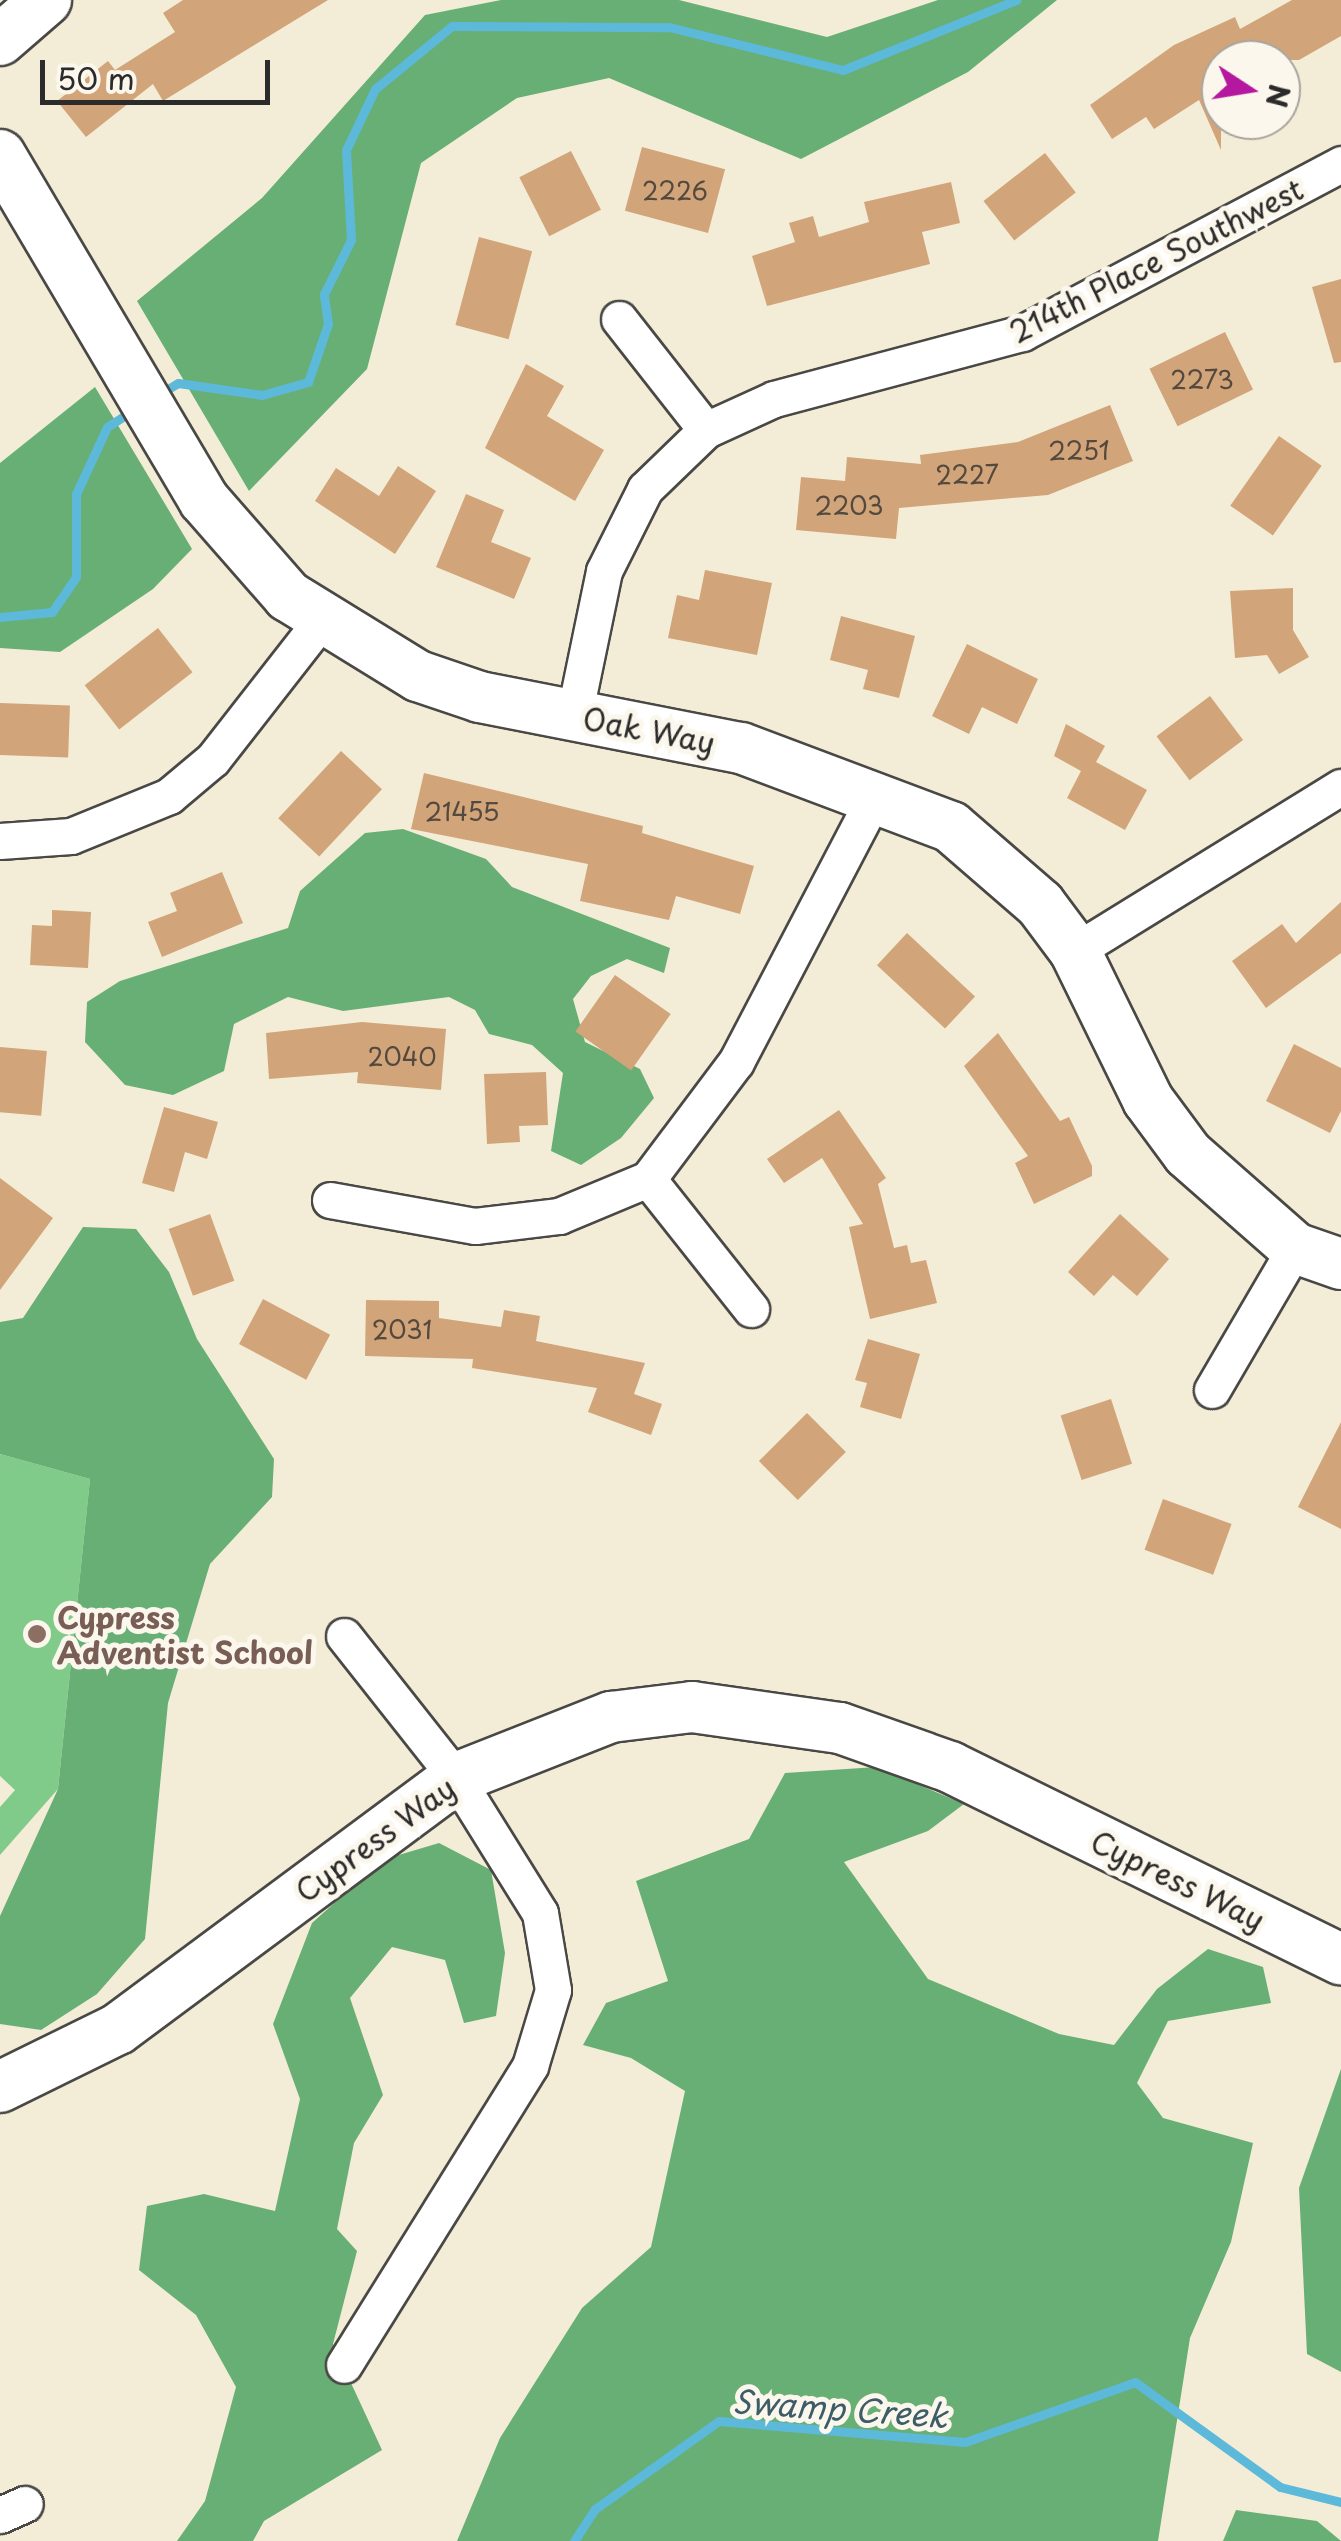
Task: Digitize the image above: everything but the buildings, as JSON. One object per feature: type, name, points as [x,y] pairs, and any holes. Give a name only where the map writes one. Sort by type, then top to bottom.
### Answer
[{"type":"street","points":[[0,40],[46,0]]},
{"type":"street","name":"Oak Way","points":[[0,155],[161,427],[231,535],[320,622],[418,676],[574,716],[741,748],[877,792],[951,826],[997,862],[1075,952],[1158,1114],[1224,1192],[1318,1256]]},
{"type":"street","name":"214th Place Southwest","points":[[574,716],[604,572],[646,489],[706,430],[774,398],[1022,333],[1341,164]]},
{"type":"street","points":[[618,319],[706,430]]},
{"type":"street","points":[[0,842],[71,836],[169,796],[214,759],[320,622]]},
{"type":"street","points":[[1075,952],[1341,788]]},
{"type":"street","points":[[330,1200],[475,1226],[559,1216],[648,1180],[736,1062],[877,792]]},
{"type":"street","points":[[648,1180],[751,1309]]},
{"type":"street","points":[[1212,1390],[1318,1256]]},
{"type":"street","points":[[344,1636],[456,1778],[540,1913],[553,1990],[530,2066],[344,2365]]},
{"type":"street","name":"Cypress Way","points":[[0,2087],[118,2029],[456,1778],[612,1717],[692,1707],[824,1725],[950,1767],[1341,1959]]},
{"type":"green space","points":[[501,0],[679,0],[827,37],[938,0],[1057,0],[968,72],[801,159],[609,78],[517,98],[421,163],[367,369],[249,491],[137,301],[262,198],[425,15]]},
{"type":"green space","points":[[95,387],[192,549],[153,589],[60,652],[0,648],[0,463]]},
{"type":"green space","points":[[403,829],[486,859],[512,887],[670,948],[664,973],[627,959],[591,976],[573,999],[585,1042],[640,1069],[654,1098],[621,1138],[581,1165],[551,1151],[563,1073],[532,1045],[489,1034],[475,1010],[449,997],[343,1011],[288,997],[234,1024],[224,1071],[173,1095],[125,1085],[85,1042],[87,1002],[120,981],[288,928],[300,891],[365,833]]},
{"type":"green space","points":[[83,1227],[136,1229],[169,1272],[197,1339],[274,1459],[272,1497],[210,1564],[168,1703],[145,1939],[97,1994],[41,2030],[0,2024],[0,1916],[58,1789],[90,1479],[0,1454],[0,1322],[23,1318]]},
{"type":"green space","name":"Cypress Adventist School","points":[[0,1454],[90,1479],[58,1789],[0,1855],[0,1807],[15,1790],[0,1776]]},
{"type":"green space","points":[[877,1767],[964,1804],[928,1831],[844,1862],[928,1979],[1059,2034],[1114,2045],[1157,1989],[1208,1949],[1263,1967],[1271,2003],[1168,2021],[1137,2083],[1163,2118],[1253,2143],[1231,2242],[1190,2338],[1158,2541],[457,2541],[500,2438],[582,2308],[651,2247],[685,2091],[631,2058],[583,2045],[606,2003],[668,1981],[636,1881],[749,1839],[785,1773]]},
{"type":"green space","points":[[439,1843],[491,1870],[505,1953],[496,2016],[464,2023],[445,1960],[392,1947],[350,1998],[383,2095],[354,2143],[337,2229],[357,2251],[333,2344],[382,2450],[264,2521],[253,2541],[177,2541],[205,2501],[236,2387],[196,2315],[139,2270],[147,2206],[204,2194],[275,2211],[300,2099],[273,2024],[312,1923],[382,1860]]},
{"type":"green space","points":[[1341,2069],[1341,2372],[1307,2354],[1299,2188]]},
{"type":"green space","points":[[1236,2510],[1317,2521],[1341,2541],[1223,2541]]},
{"type":"waterway","points":[[158,395],[178,383],[262,395],[308,382],[328,324],[324,294],[351,240],[346,150],[375,89],[452,26],[669,27],[843,70],[1016,0]]},
{"type":"waterway","points":[[0,617],[52,612],[76,577],[76,494],[107,427],[132,411]]},
{"type":"waterway","name":"Swamp Creek","points":[[574,2541],[595,2509],[719,2421],[965,2442],[1135,2382],[1280,2487],[1341,2502]]},
{"type":"place","name":"Cypress Adventist School","points":[[37,1634]]}]
